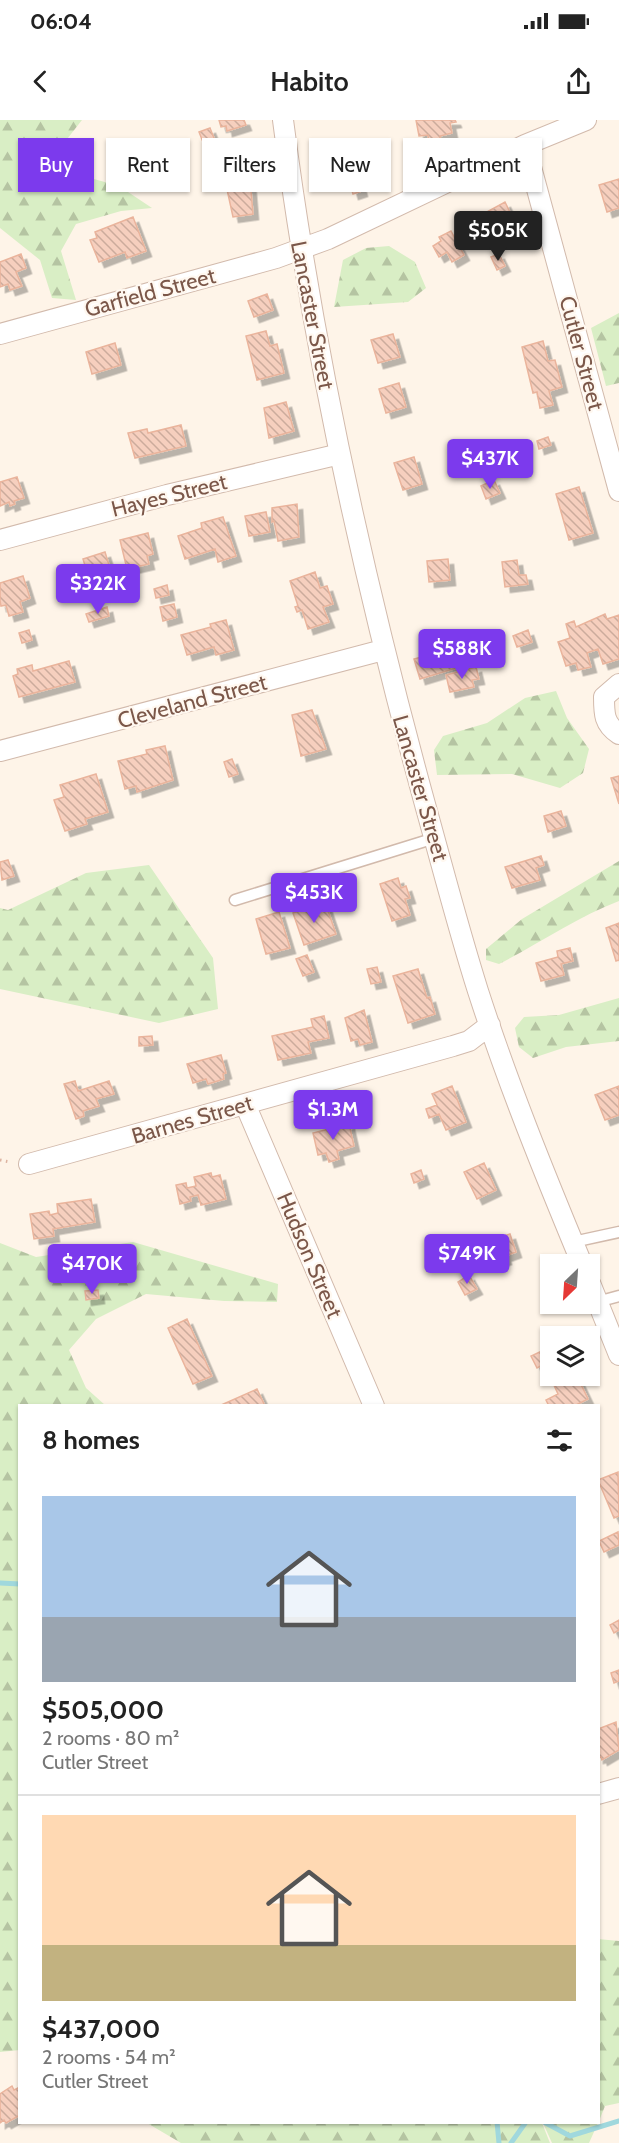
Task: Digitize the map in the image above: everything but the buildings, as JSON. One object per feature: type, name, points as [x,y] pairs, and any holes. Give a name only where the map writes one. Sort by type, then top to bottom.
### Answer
[{"type":"street","name":"Lancaster Street","points":[[283,120],[300,249],[340,454],[383,650],[490,1025],[578,1254]]},
{"type":"street","name":"Garfield Street","points":[[542,138],[586,120]]},
{"type":"street","name":"Garfield Street","points":[[0,334],[300,249],[328,239],[426,192]]},
{"type":"street","name":"Cutler Street","points":[[538,192],[619,491]]},
{"type":"street","name":"Hayes Street","points":[[0,540],[167,495],[340,454]]},
{"type":"street","name":"Cleveland Street","points":[[0,751],[383,650]]},
{"type":"street","points":[[619,684],[604,697],[604,715],[609,727],[619,734]]},
{"type":"street","name":"Barnes Street","points":[[29,1164],[469,1041],[490,1025]]},
{"type":"street","name":"Hudson Street","points":[[245,1104],[373,1404]]},
{"type":"street","points":[[600,1306],[614,1326],[619,1354]]},
{"type":"street","points":[[600,1793],[619,1788]]},
{"type":"lane","points":[[236,900],[435,838]]},
{"type":"lane","points":[[573,1242],[619,1232]]},
{"type":"lane","points":[[600,1301],[619,1296]]},
{"type":"green space","points":[[0,120],[82,120],[68,138],[18,138],[18,192],[94,192],[94,179],[106,182],[106,192],[128,192],[152,208],[121,211],[76,224],[61,251],[76,300],[52,298],[40,260],[0,228]]},
{"type":"green space","points":[[389,246],[415,262],[426,288],[408,302],[334,307],[343,260],[366,248]]},
{"type":"green space","points":[[619,313],[619,383],[606,386],[591,328]]},
{"type":"green space","points":[[556,691],[567,718],[589,749],[583,773],[560,788],[512,774],[437,775],[434,750],[443,736],[487,723],[525,698]]},
{"type":"green space","points":[[619,861],[619,901],[573,922],[499,964],[486,960],[486,949],[522,919]]},
{"type":"green space","points":[[149,865],[213,958],[218,1009],[159,1023],[0,989],[0,908],[8,910],[86,873]]},
{"type":"green space","points":[[619,998],[619,1041],[566,1047],[533,1058],[519,1047],[515,1028],[524,1017],[559,1015]]},
{"type":"green space","points":[[133,1242],[278,1284],[277,1302],[224,1301],[146,1294],[96,1319],[69,1350],[86,1388],[104,1404],[18,1404],[18,2050],[0,2052],[0,1243],[36,1257]]},
{"type":"green space","points":[[600,1939],[619,1941],[619,2103],[605,2106],[600,2118]]},
{"type":"green space","points":[[149,2124],[542,2124],[550,2143],[181,2143]]},
{"type":"green space","points":[[543,2124],[598,2124],[589,2143],[552,2143]]},
{"type":"waterway","points":[[0,1583],[18,1584]]},
{"type":"waterway","points":[[548,2124],[570,2136],[619,2121]]},
{"type":"waterway","points":[[497,2124],[499,2143]]},
{"type":"waterway","points":[[511,2143],[525,2124]]}]
